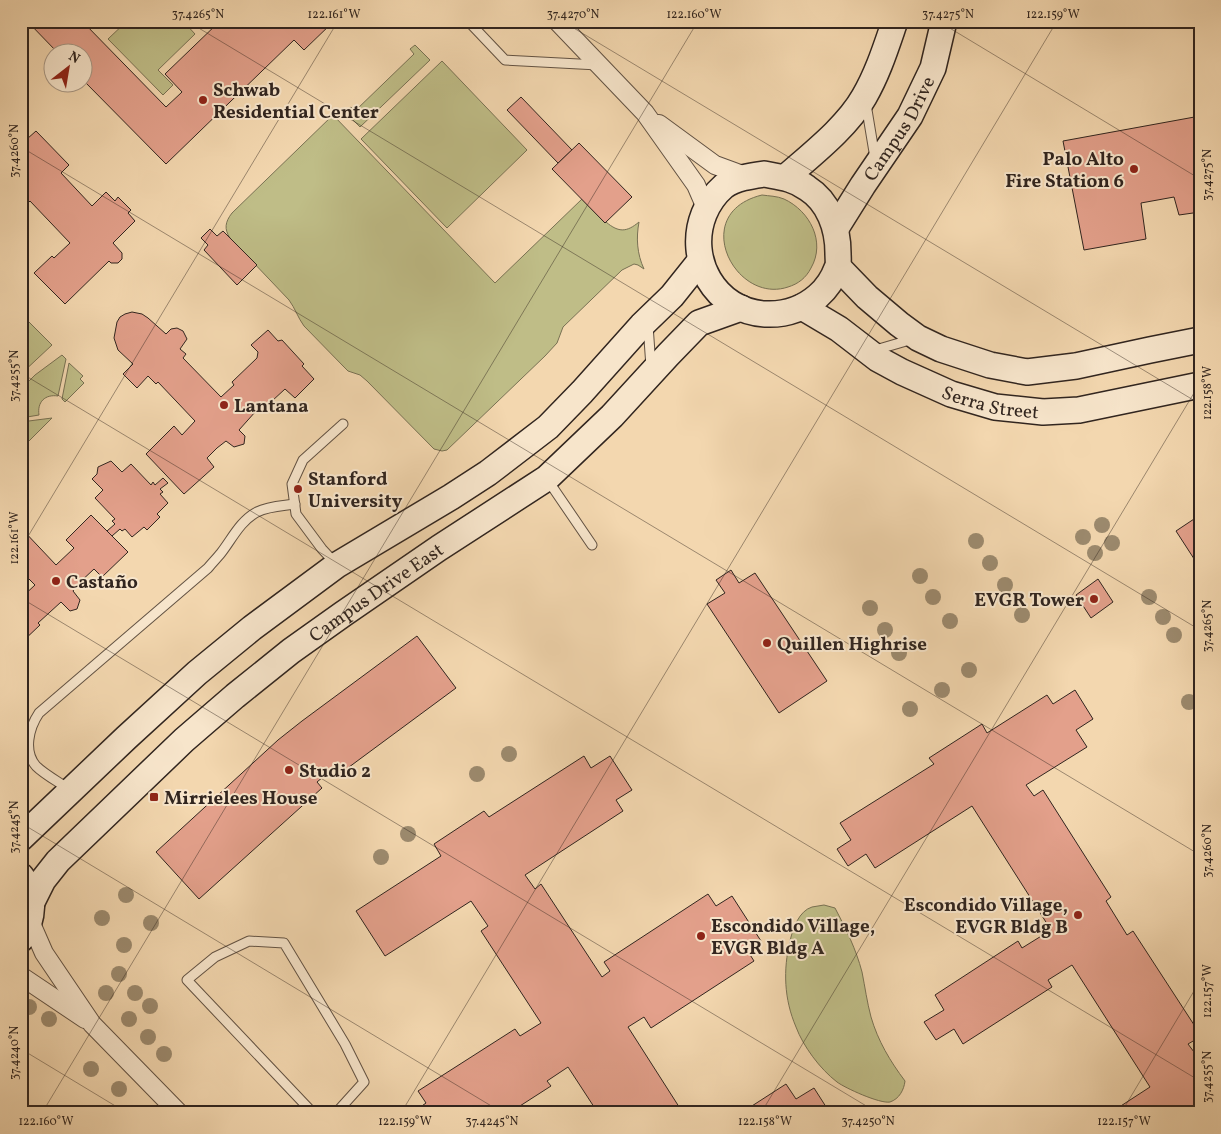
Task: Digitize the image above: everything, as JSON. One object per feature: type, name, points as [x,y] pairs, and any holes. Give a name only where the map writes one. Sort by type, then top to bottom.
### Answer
[{"type":"street","points":[[557,21],[645,113],[696,185],[706,208]]},
{"type":"street","points":[[786,177],[838,130],[864,96],[883,56],[895,21]]},
{"type":"street","name":"Campus Drive","points":[[836,228],[910,116],[933,68],[944,21]]},
{"type":"street","points":[[645,113],[714,165],[745,176]]},
{"type":"street","points":[[764,174],[786,177],[809,189],[824,204],[831,216],[836,228],[838,267],[829,284],[818,296],[802,307],[788,312],[773,314],[757,313],[741,308],[724,297],[710,281],[700,261],[698,234],[706,208],[724,186],[745,176],[764,174]]},
{"type":"street","name":"Campus Drive East","points":[[21,838],[197,673],[252,628],[336,565],[451,498],[488,473],[548,427],[672,296],[700,261]]},
{"type":"street","name":"Serra Street","points":[[838,267],[868,297],[918,338],[942,349],[990,365],[1027,372],[1076,366],[1200,340]]},
{"type":"street","name":"Serra Street","points":[[802,307],[839,329],[878,358],[902,372],[951,394],[995,407],[1043,412],[1079,410],[1200,385]]},
{"type":"street","name":"Campus Drive East","points":[[28,920],[43,880],[58,861],[184,740],[235,696],[291,651],[343,614],[546,478],[612,416],[699,324],[741,308]]},
{"type":"street","points":[[21,876],[29,889],[28,920],[40,940],[44,953],[92,1024],[180,1113]]},
{"type":"street","points":[[21,976],[92,1024]]},
{"type":"lane","points":[[468,21],[505,60],[599,65]]},
{"type":"lane","points":[[864,96],[876,166]]},
{"type":"lane","points":[[648,320],[651,373]]},
{"type":"lane","points":[[870,352],[918,338]]},
{"type":"lane","points":[[336,565],[296,514],[292,484],[303,460],[343,424]]},
{"type":"lane","points":[[546,478],[592,545]]},
{"type":"lane","points":[[71,790],[40,769],[31,756],[30,730],[39,714],[208,568],[247,519],[257,512],[295,504]]},
{"type":"lane","points":[[313,1113],[186,980],[215,957],[249,941],[284,944],[345,1044],[364,1082],[336,1113]]},
{"type":"shaded area","points":[[127,21],[183,21],[195,34],[158,70],[173,85],[163,95],[108,39]]},
{"type":"shaded area","points":[[415,45],[430,60],[360,127],[345,112],[351,107],[355,111],[414,54],[410,49]]},
{"type":"shaded area","points":[[442,61],[527,150],[447,228],[361,139]]},
{"type":"shaded area","points":[[333,115],[495,283],[582,199],[605,223],[615,228],[623,230],[631,228],[639,222],[638,246],[644,269],[634,264],[622,270],[563,327],[557,343],[545,356],[447,450],[434,449],[367,381],[360,375],[348,371],[304,326],[289,300],[230,238],[227,232],[227,222],[232,213]]},
{"type":"shaded area","points":[[762,195],[781,198],[793,204],[808,219],[816,238],[815,258],[809,272],[801,280],[788,287],[769,289],[751,283],[737,271],[727,255],[724,237],[727,220],[740,205]]},
{"type":"shaded area","points":[[21,314],[52,345],[21,374]]},
{"type":"shaded area","points":[[62,355],[66,359],[58,396],[49,396],[43,400],[39,406],[39,415],[21,418],[21,389],[35,375]]},
{"type":"shaded area","points":[[69,363],[83,376],[80,379],[84,383],[65,402],[62,399]]},
{"type":"shaded area","points":[[52,418],[26,444],[21,440],[21,422]]},
{"type":"shaded area","points":[[824,905],[835,908],[847,931],[860,964],[877,1034],[889,1058],[905,1081],[901,1094],[890,1102],[879,1101],[863,1095],[841,1085],[831,1077],[818,1064],[808,1049],[799,1034],[792,1016],[786,984],[786,963],[791,936],[797,921],[807,909]]},
{"type":"building","name":"Schwab Residential Center","points":[[27,21],[82,21],[166,107],[182,92],[165,74],[220,21],[333,21],[304,50],[294,40],[166,164],[92,89],[92,42],[47,42]]},
{"type":"building","points":[[521,97],[572,150],[558,163],[507,110]]},
{"type":"building","name":"Palo Alto Fire Station 6","points":[[1200,116],[1200,212],[1179,215],[1174,197],[1141,203],[1146,239],[1084,250],[1063,141]]},
{"type":"building","points":[[36,131],[69,165],[61,173],[92,206],[106,192],[115,201],[118,197],[131,210],[128,213],[135,221],[113,243],[122,253],[122,259],[118,263],[111,263],[109,261],[65,304],[34,273],[52,256],[54,258],[70,243],[30,201],[26,205],[21,200],[21,134],[27,139]]},
{"type":"building","points":[[579,143],[632,197],[605,223],[552,169]]},
{"type":"building","points":[[210,229],[217,236],[223,231],[257,265],[237,285],[204,250],[208,245],[201,238]]},
{"type":"building","name":"Lantana","points":[[132,312],[142,314],[166,334],[171,329],[177,328],[183,331],[187,339],[180,349],[186,354],[183,358],[221,397],[234,385],[232,382],[257,358],[258,352],[251,345],[268,330],[278,341],[282,340],[304,364],[302,366],[314,379],[295,398],[285,389],[259,413],[256,411],[239,430],[245,436],[244,444],[234,447],[226,441],[217,448],[207,458],[214,467],[184,494],[146,454],[174,426],[182,435],[195,421],[158,382],[156,384],[148,376],[137,388],[123,374],[133,364],[118,350],[114,338],[117,322],[120,317]]},
{"type":"building","points":[[111,461],[122,472],[131,464],[151,485],[153,482],[155,485],[163,478],[168,483],[160,489],[163,492],[160,494],[168,503],[157,514],[160,517],[147,530],[144,527],[132,537],[125,529],[122,531],[120,529],[112,536],[107,531],[115,524],[112,521],[115,519],[95,498],[103,490],[92,479],[97,474],[98,467]]},
{"type":"building","name":"Castaño","points":[[91,515],[128,552],[102,577],[94,569],[78,584],[73,591],[80,600],[77,609],[70,611],[61,602],[38,623],[40,625],[21,643],[21,598],[35,585],[21,571],[21,528],[56,565],[74,548],[66,540]]},
{"type":"building","points":[[1200,515],[1200,568],[1176,531]]},
{"type":"building","name":"Quillen Highrise","points":[[731,570],[739,583],[755,573],[827,681],[779,713],[707,604],[725,593],[716,580]]},
{"type":"building","name":"EVGR Tower","points":[[1098,579],[1113,602],[1091,618],[1076,595]]},
{"type":"building","name":"Studio 2","points":[[417,636],[456,688],[341,773],[336,766],[317,782],[322,788],[199,899],[156,852],[278,740]]},
{"type":"building","name":"Escondido Village, EVGR Bldg B","points":[[1075,690],[1093,719],[1076,730],[1087,747],[1026,785],[1034,796],[1043,790],[1111,897],[1106,901],[1127,935],[1133,931],[1200,1034],[1200,1037],[1188,1044],[1194,1052],[1200,1049],[1200,1113],[1110,1113],[1150,1087],[1072,965],[1048,980],[1052,987],[963,1044],[954,1029],[936,1040],[924,1022],[944,1010],[935,995],[1018,941],[1022,948],[1051,930],[972,806],[875,868],[866,854],[848,866],[837,849],[851,840],[840,823],[934,764],[929,758],[982,724],[987,733],[1047,695],[1053,704]]},
{"type":"building","name":"Escondido Village, EVGR Bldg A","points":[[584,756],[591,768],[610,756],[632,790],[616,800],[623,811],[525,875],[535,889],[541,884],[602,977],[610,971],[604,962],[708,894],[716,906],[732,896],[761,941],[747,950],[754,961],[651,1028],[644,1017],[628,1027],[683,1113],[598,1113],[568,1067],[547,1081],[551,1086],[509,1113],[412,1113],[426,1103],[418,1091],[515,1029],[520,1036],[541,1023],[481,931],[488,926],[471,901],[385,956],[356,911],[441,856],[434,844],[484,811],[489,817]]},
{"type":"building","points":[[786,1084],[796,1099],[814,1088],[830,1113],[741,1113]]},
{"type":"place","name":"Schwab Residential Center","points":[[203,100]]},
{"type":"place","name":"Palo Alto Fire Station 6","points":[[1134,169]]},
{"type":"place","name":"Lantana","points":[[224,405]]},
{"type":"place","name":"Stanford University","points":[[298,489]]},
{"type":"place","name":"Castaño","points":[[56,581]]},
{"type":"place","name":"EVGR Tower","points":[[1094,599]]},
{"type":"place","name":"Quillen Highrise","points":[[767,643]]},
{"type":"place","name":"Studio 2","points":[[289,770]]},
{"type":"place","name":"Mirrielees House","points":[[154,797]]},
{"type":"place","name":"Escondido Village, EVGR Bldg B","points":[[1078,915]]},
{"type":"place","name":"Escondido Village, EVGR Bldg A","points":[[701,936]]}]
